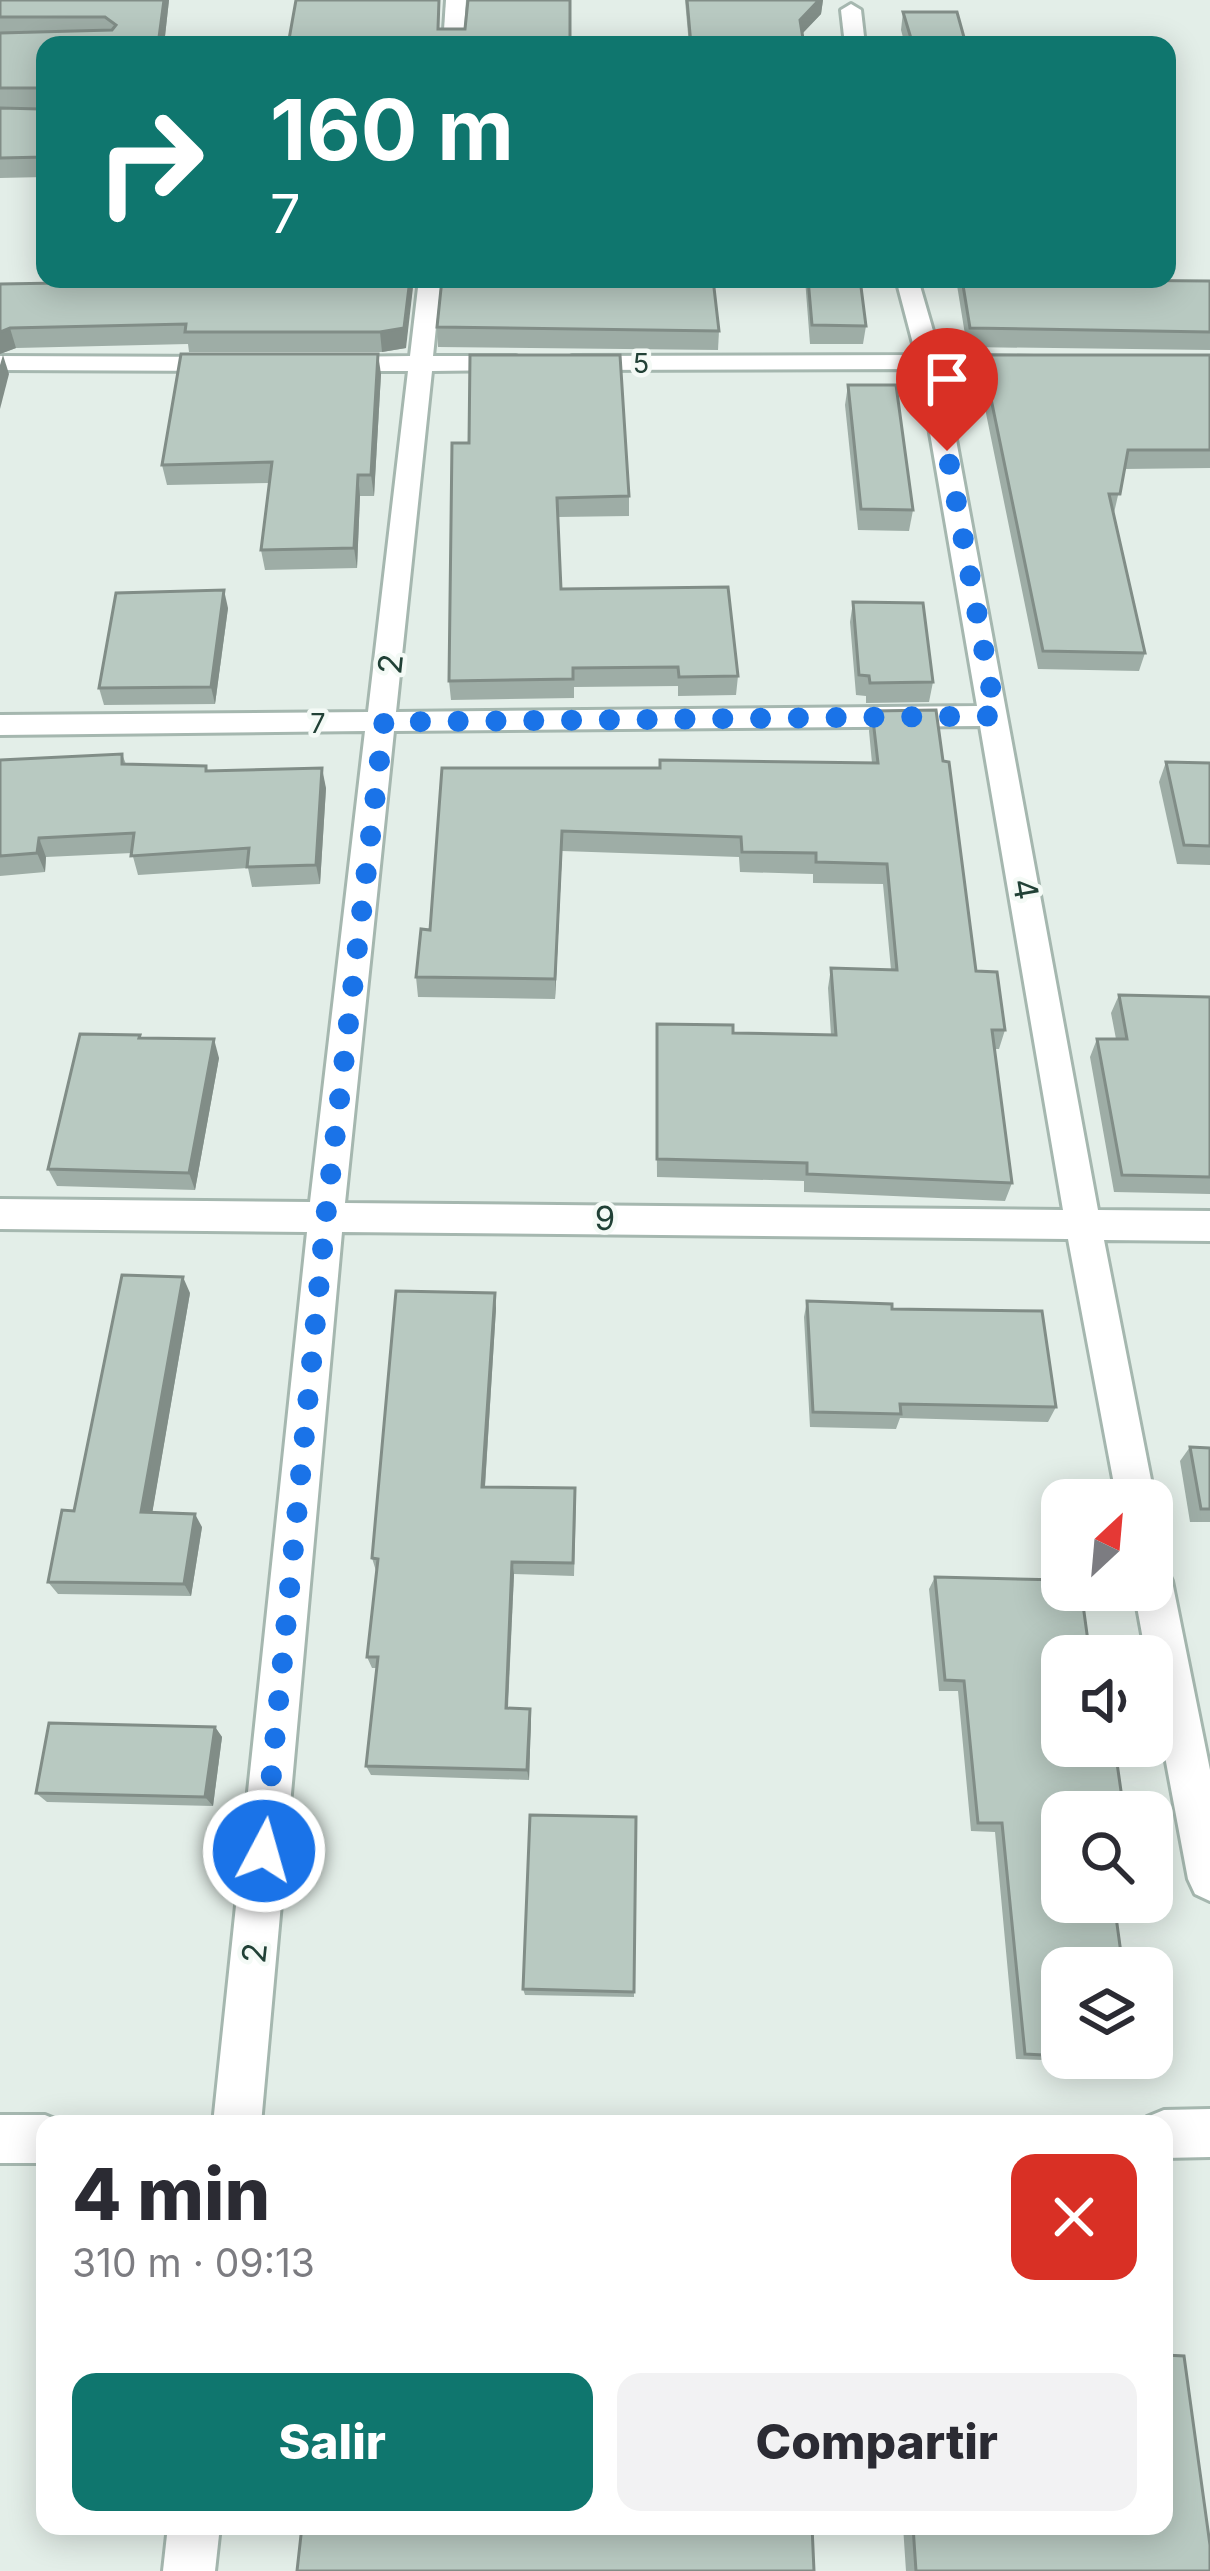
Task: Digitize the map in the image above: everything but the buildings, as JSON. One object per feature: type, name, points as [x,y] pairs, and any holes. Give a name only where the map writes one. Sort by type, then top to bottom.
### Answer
[{"type":"street","points":[[454,36],[457,0]]},
{"type":"street","points":[[851,10],[854,36]]},
{"type":"street","name":"2","points":[[238,2115],[326,1214],[429,288]]},
{"type":"street","name":"4","points":[[909,288],[930,362],[1132,1479]]},
{"type":"street","name":"5","points":[[304,364],[1047,362]]},
{"type":"street","points":[[0,363],[257,364]]},
{"type":"street","name":"7","points":[[0,725],[996,716]]},
{"type":"street","name":"9","points":[[0,1214],[1210,1226]]},
{"type":"street","points":[[1158,1611],[1210,1879]]},
{"type":"street","points":[[1173,2134],[1210,2133]]},
{"type":"street","points":[[0,2139],[36,2139]]},
{"type":"street","points":[[189,2571],[193,2535]]},
{"type":"route","points":[[264,1851],[326,1214],[384,722],[996,716],[947,451]]}]
